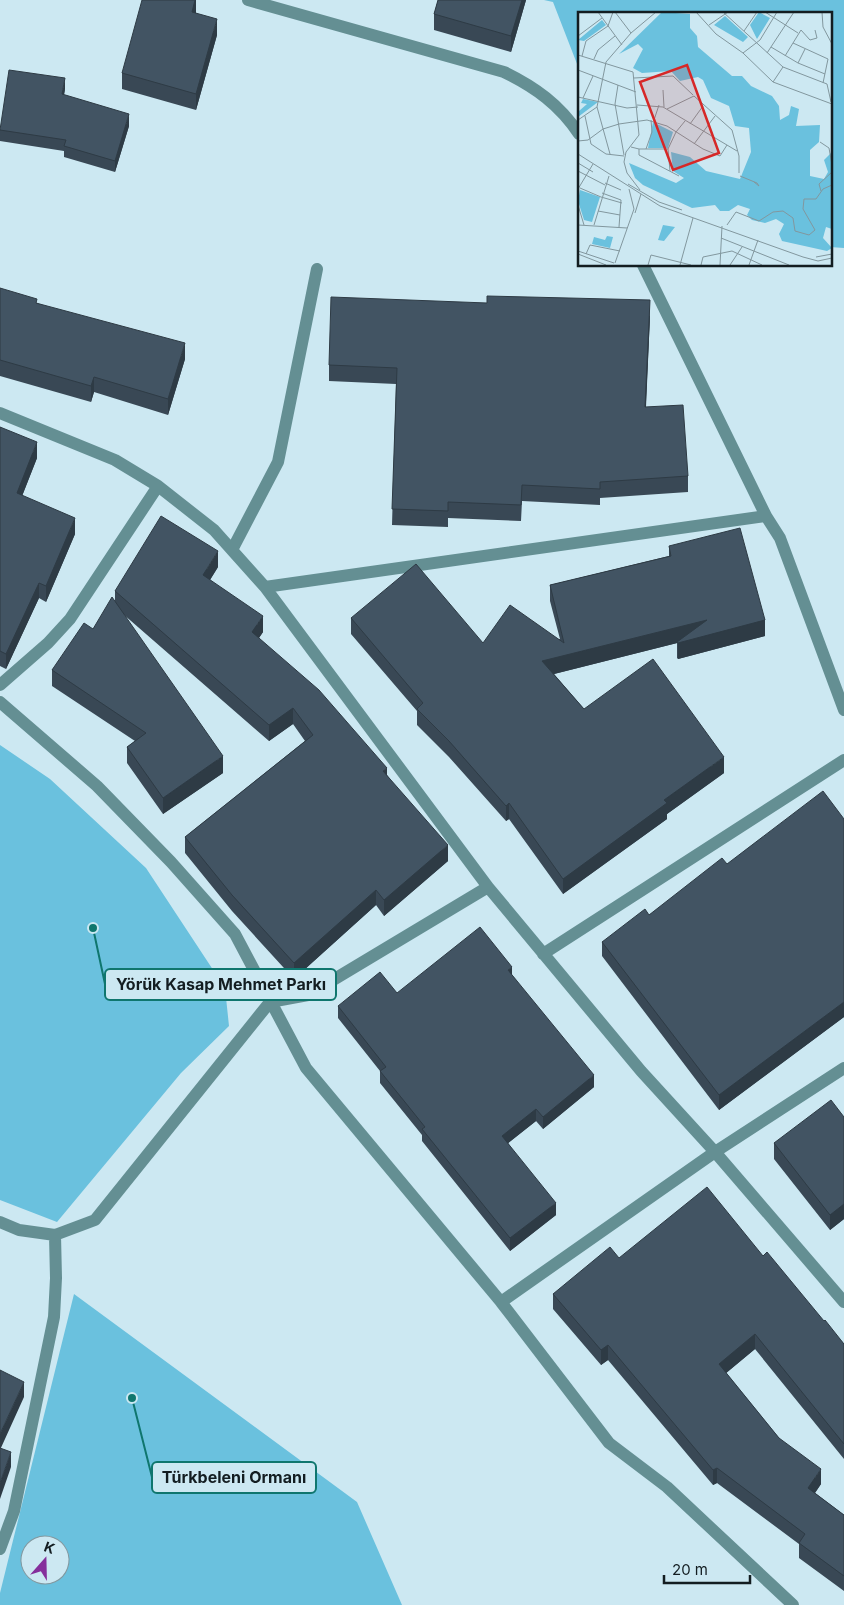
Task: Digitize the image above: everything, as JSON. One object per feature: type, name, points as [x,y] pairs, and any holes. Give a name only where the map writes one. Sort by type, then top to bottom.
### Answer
[{"type":"street","points":[[248,0],[504,72],[527,83],[548,98],[578,133]]},
{"type":"street","points":[[643,266],[766,516],[780,538],[844,710]]},
{"type":"street","points":[[232,550],[278,462],[317,269]]},
{"type":"street","points":[[0,413],[115,460],[158,486],[214,530],[265,586],[488,887],[641,1071],[715,1152],[844,1302]]},
{"type":"street","points":[[0,685],[48,643],[70,620],[158,486]]},
{"type":"street","points":[[265,586],[766,516]]},
{"type":"street","points":[[0,702],[97,786],[171,862],[235,934],[306,1068],[501,1302],[609,1443],[667,1487],[793,1605]]},
{"type":"street","points":[[543,954],[844,760]]},
{"type":"street","points":[[0,1222],[19,1230],[55,1235],[95,1220],[270,1002],[308,995],[488,887]]},
{"type":"street","points":[[501,1302],[715,1152],[844,1068]]},
{"type":"street","points":[[0,1549],[14,1511],[54,1317],[56,1278],[55,1235]]},
{"type":"shaded area","points":[[544,0],[844,0],[844,248],[832,247],[832,12],[578,12],[578,66],[553,2]]},
{"type":"shaded area","points":[[0,745],[50,779],[146,868],[225,988],[229,1026],[181,1073],[57,1222],[0,1200]]},
{"type":"shaded area","points":[[74,1294],[357,1502],[402,1605],[0,1605],[0,1593]]},
{"type":"building","points":[[142,0],[195,0],[192,12],[217,19],[196,94],[122,73]]},
{"type":"building","points":[[438,0],[522,0],[511,36],[434,14]]},
{"type":"building","points":[[9,70],[65,78],[62,94],[129,114],[115,161],[64,146],[66,140],[0,130]]},
{"type":"building","points":[[0,288],[37,299],[36,303],[185,343],[168,399],[94,377],[91,386],[0,360]]},
{"type":"building","points":[[487,296],[650,300],[645,407],[683,405],[688,476],[600,482],[600,489],[522,485],[521,505],[448,502],[448,511],[392,509],[397,368],[329,365],[331,297],[487,303]]},
{"type":"building","points":[[0,427],[37,442],[17,493],[75,518],[46,586],[39,583],[6,654],[0,651]]},
{"type":"building","points":[[161,516],[218,551],[203,575],[263,616],[252,632],[319,690],[387,768],[383,771],[448,845],[384,900],[376,890],[294,963],[232,895],[185,837],[313,735],[293,708],[269,725],[115,591]]},
{"type":"building","points":[[740,528],[765,620],[677,642],[707,620],[542,661],[584,709],[653,659],[724,757],[664,800],[667,803],[563,879],[509,803],[506,806],[449,741],[417,709],[423,703],[351,618],[416,564],[483,643],[510,605],[564,643],[550,585],[671,556],[669,546]]},
{"type":"building","points":[[112,597],[223,756],[163,798],[127,747],[146,733],[52,670],[84,623],[93,629]]},
{"type":"building","points":[[823,791],[844,819],[844,1002],[719,1095],[602,942],[645,909],[649,915],[722,858],[727,864]]},
{"type":"building","points":[[480,927],[512,967],[508,970],[594,1075],[543,1117],[536,1109],[502,1136],[556,1203],[510,1238],[422,1129],[425,1127],[380,1071],[386,1067],[338,1006],[380,972],[397,993]]},
{"type":"building","points":[[831,1100],[844,1117],[844,1204],[830,1215],[774,1143]]},
{"type":"building","points":[[707,1187],[763,1256],[767,1252],[844,1344],[844,1444],[755,1334],[719,1364],[779,1438],[821,1469],[808,1488],[844,1515],[844,1576],[799,1543],[805,1534],[717,1468],[713,1470],[608,1345],[601,1350],[553,1294],[610,1247],[619,1258]]},
{"type":"building","points":[[0,1370],[24,1382],[0,1434]]},
{"type":"building","points":[[0,1448],[11,1452],[0,1483]]},
{"type":"place","name":"Yörük Kasap Mehmet Parkı","points":[[93,928]]},
{"type":"place","name":"Türkbeleni Ormanı","points":[[132,1398]]}]
